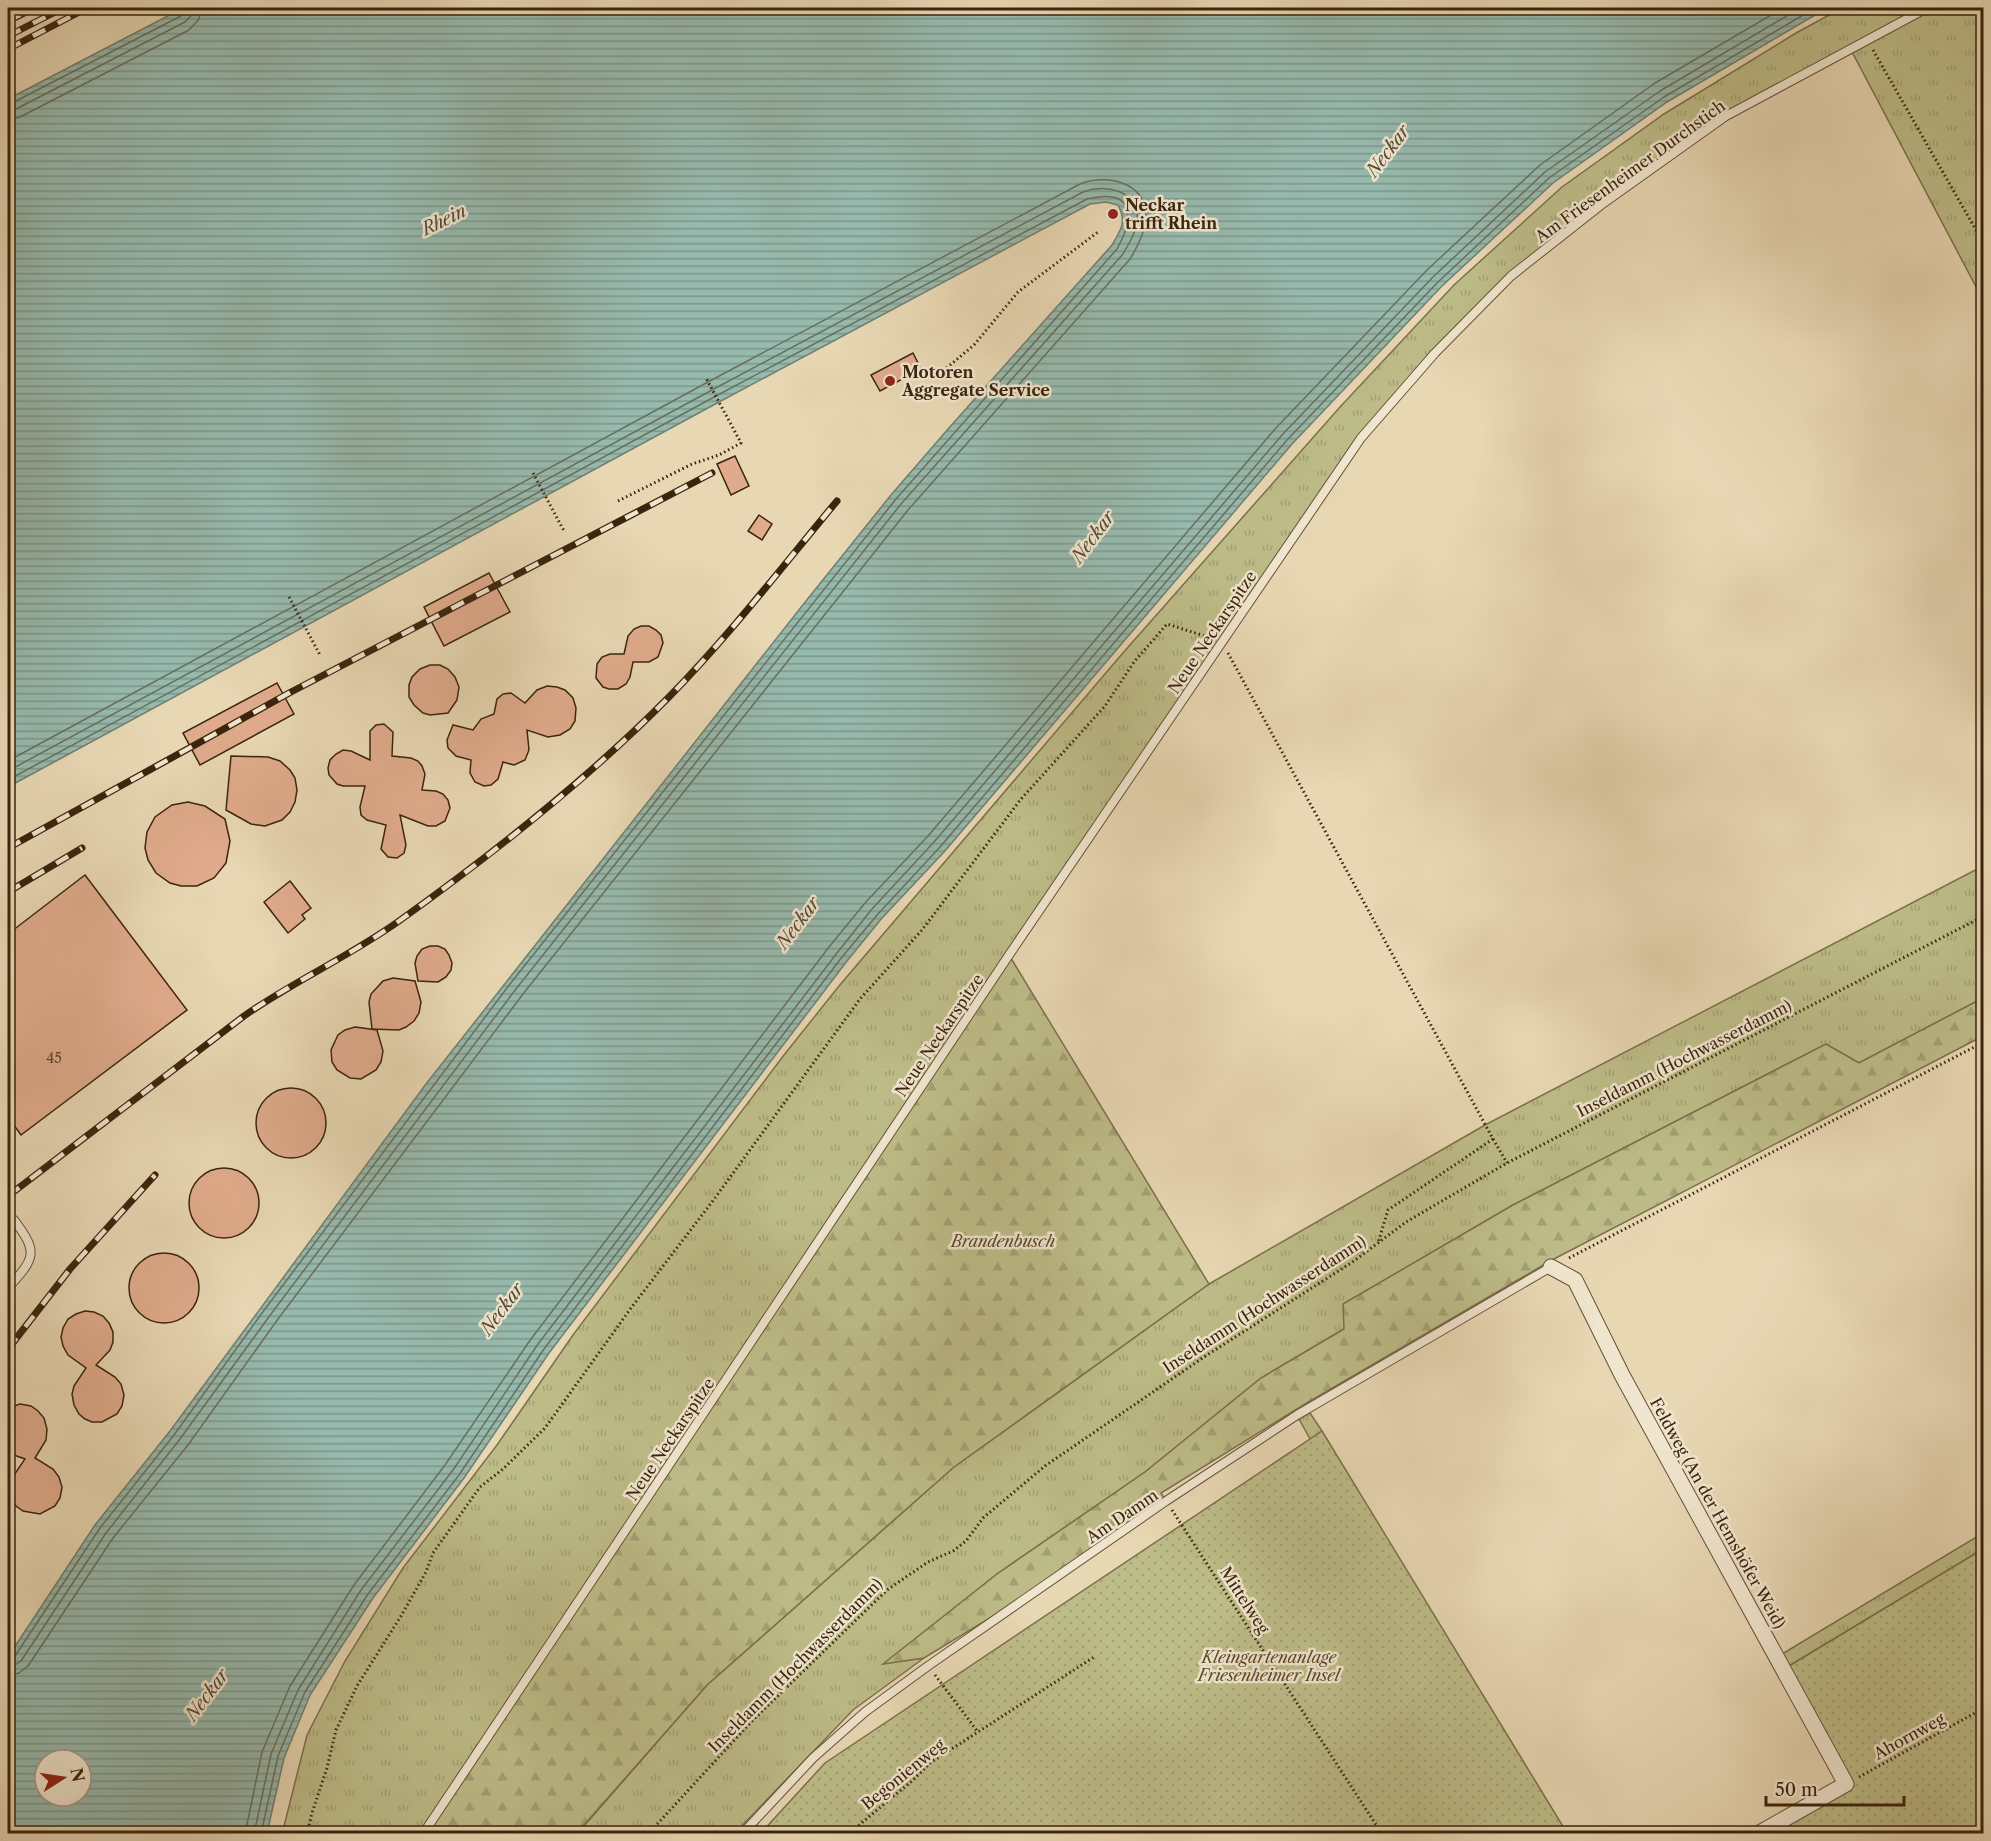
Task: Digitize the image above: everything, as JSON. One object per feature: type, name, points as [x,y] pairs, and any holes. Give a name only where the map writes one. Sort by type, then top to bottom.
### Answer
[{"type":"street","name":"Feldweg (An der Hemshöfer Weid)","points":[[1551,1267],[1575,1280],[1622,1375],[1846,1784]]},
{"type":"street","points":[[1758,1833],[1846,1784]]},
{"type":"lane","name":"Am Friesenheimer Durchstich","points":[[1510,276],[1600,205],[1726,116],[1927,8]]},
{"type":"lane","name":"Neue Neckarspitze","points":[[423,1833],[1009,955],[1361,438],[1435,353],[1510,276]]},
{"type":"lane","points":[[8,1288],[22,1273],[32,1256],[30,1241],[14,1220]]},
{"type":"lane","name":"Am Damm","points":[[742,1833],[813,1758],[865,1712],[928,1666],[1166,1501],[1297,1415],[1551,1267]]},
{"type":"path","points":[[1868,40],[1983,244]]},
{"type":"path","points":[[943,371],[974,345],[1018,292],[1098,232]]},
{"type":"path","points":[[618,501],[692,464],[719,455],[741,443],[706,378]]},
{"type":"path","points":[[533,473],[564,531]]},
{"type":"path","points":[[289,597],[320,655]]},
{"type":"path","points":[[307,1833],[336,1730],[357,1686],[401,1616],[426,1572],[433,1553],[480,1486],[503,1469],[544,1428],[860,999],[922,930],[1022,799],[1105,706],[1134,662],[1167,624],[1222,642],[1507,1163]]},
{"type":"path","name":"Inseldamm (Hochwasserdamm)","points":[[648,1833],[752,1721],[887,1590],[928,1562],[953,1551],[966,1541],[983,1518],[1045,1466],[1204,1357],[1354,1261],[1406,1222],[1507,1163],[1983,916]]},
{"type":"path","points":[[1551,1267],[1983,1042]]},
{"type":"path","points":[[1378,1243],[1388,1209],[1493,1139]]},
{"type":"path","name":"Mittelweg","points":[[1166,1501],[1382,1833]]},
{"type":"path","name":"Begonienweg","points":[[861,1833],[852,1831],[930,1763],[1094,1657]]},
{"type":"path","points":[[928,1666],[978,1732]]},
{"type":"path","name":"Ahornweg","points":[[1846,1784],[1983,1708]]},
{"type":"green space","points":[[1842,8],[1924,8],[1882,34],[1933,8],[1983,8],[1983,300],[1851,50],[1726,116],[1511,276],[1361,438],[423,1833],[282,1834],[307,1735],[345,1661],[403,1568],[497,1445],[573,1335],[784,1055],[839,986],[1122,654],[1340,407],[1454,285],[1562,187],[1664,114],[1796,33]]},
{"type":"green space","points":[[1983,866],[1983,998],[1859,1063],[1826,1044],[1513,1205],[1344,1304],[1344,1329],[1261,1378],[1145,1472],[997,1574],[885,1663],[924,1658],[853,1710],[735,1833],[577,1834],[707,1685],[954,1467],[1209,1284],[1485,1125]]},
{"type":"green space","name":"Brandenbusch","points":[[1009,955],[1209,1284],[954,1467],[707,1685],[577,1833],[423,1834]]},
{"type":"green space","points":[[1983,998],[1983,1036],[1552,1260],[1305,1404],[1161,1493],[1166,1501],[1054,1579],[924,1658],[883,1664],[997,1574],[1145,1472],[1261,1378],[1344,1329],[1343,1304],[1513,1205],[1826,1044],[1859,1063]]},
{"type":"green space","points":[[1310,1413],[1322,1431],[1310,1439],[1299,1419]]},
{"type":"green space","name":"Kleingartenanlage Friesenheimer Insel","points":[[1322,1431],[1567,1833],[761,1833],[825,1763]]},
{"type":"green space","points":[[1983,1533],[1983,1549],[1789,1666],[1782,1654]]},
{"type":"green space","points":[[1983,1549],[1983,1833],[1770,1834],[1854,1786],[1789,1666]]},
{"type":"water","points":[[183,8],[1827,8],[1667,102],[1553,183],[1442,286],[1292,444],[944,852],[882,918],[549,1353],[464,1478],[373,1598],[310,1695],[284,1758],[267,1833],[8,1833],[8,1657],[95,1525],[170,1431],[426,1084],[891,495],[1112,245],[1122,221],[1118,205],[1106,202],[1090,204],[8,787],[8,99]]},
{"type":"building","points":[[913,353],[921,369],[880,391],[871,375]]},
{"type":"building","points":[[735,456],[749,486],[731,495],[717,464]]},
{"type":"building","points":[[759,515],[772,524],[762,540],[748,531]]},
{"type":"building","points":[[489,573],[510,612],[444,646],[424,607]]},
{"type":"building","points":[[649,626],[661,635],[663,643],[658,657],[649,662],[633,662],[630,677],[626,684],[618,689],[603,687],[596,678],[597,664],[602,657],[610,654],[624,654],[628,636],[634,629]]},
{"type":"building","points":[[430,665],[440,665],[448,669],[455,677],[459,687],[457,700],[448,713],[430,715],[423,713],[409,697],[412,677],[420,669]]},
{"type":"building","points":[[277,683],[294,714],[200,765],[183,733]]},
{"type":"building","points":[[547,686],[565,690],[573,698],[576,708],[575,721],[570,729],[560,735],[548,737],[527,730],[529,750],[525,760],[514,765],[503,762],[498,779],[491,785],[484,786],[475,782],[470,773],[471,760],[456,756],[448,748],[447,740],[453,725],[473,730],[481,719],[494,714],[497,699],[503,694],[511,693],[525,703],[537,690]]},
{"type":"building","points":[[384,724],[393,732],[392,756],[418,761],[425,774],[422,790],[443,794],[450,808],[445,821],[436,826],[428,826],[400,815],[406,845],[404,853],[397,858],[388,857],[381,849],[386,825],[367,820],[361,815],[360,807],[365,786],[337,784],[329,775],[328,768],[330,760],[343,750],[351,751],[370,760],[370,731],[376,725]]},
{"type":"building","points":[[231,756],[268,757],[280,761],[290,770],[295,778],[297,790],[290,812],[282,820],[265,826],[251,824],[226,810]]},
{"type":"building","points":[[188,802],[205,806],[225,819],[230,841],[226,863],[214,878],[197,886],[170,883],[156,873],[148,860],[145,848],[147,832],[155,817],[172,805]]},
{"type":"building","points":[[85,875],[187,1010],[21,1135],[8,1117],[8,934]]},
{"type":"building","points":[[290,881],[311,908],[302,915],[305,919],[288,933],[264,902]]},
{"type":"building","points":[[430,946],[445,949],[452,963],[451,970],[438,982],[418,981],[415,963],[417,956],[422,949]]},
{"type":"building","points":[[393,978],[415,981],[421,1002],[419,1013],[414,1021],[399,1030],[372,1029],[369,1002],[371,994],[383,981]]},
{"type":"building","points":[[355,1027],[377,1030],[383,1051],[381,1062],[376,1070],[361,1079],[350,1078],[337,1070],[332,1062],[331,1050],[338,1035]]},
{"type":"building","points":[[291,1088],[304,1091],[316,1098],[323,1110],[326,1123],[323,1136],[316,1148],[304,1155],[291,1158],[278,1155],[266,1148],[259,1136],[256,1123],[259,1110],[266,1098],[278,1091]]},
{"type":"building","points":[[224,1168],[237,1171],[249,1178],[256,1190],[259,1203],[256,1216],[249,1228],[237,1235],[224,1238],[211,1235],[199,1228],[192,1216],[189,1203],[192,1190],[199,1178],[211,1171]]},
{"type":"building","points":[[164,1253],[183,1259],[193,1269],[199,1288],[193,1307],[183,1317],[164,1323],[145,1317],[135,1307],[129,1288],[135,1269],[145,1259]]},
{"type":"building","points":[[85,1311],[103,1316],[109,1323],[113,1332],[113,1342],[110,1350],[96,1365],[115,1377],[121,1384],[124,1395],[122,1406],[117,1414],[102,1422],[85,1419],[74,1405],[72,1394],[74,1386],[86,1368],[68,1355],[61,1337],[68,1319]]},
{"type":"building","points":[[20,1404],[31,1406],[44,1418],[47,1429],[46,1440],[35,1458],[53,1469],[62,1487],[60,1498],[55,1506],[40,1514],[23,1511],[16,1506],[12,1498],[10,1486],[12,1478],[25,1459],[8,1453],[8,1408]]},
{"type":"railway","points":[[8,21],[34,8]]},
{"type":"railway","points":[[8,36],[63,8]]},
{"type":"railway","points":[[8,49],[87,8]]},
{"type":"railway","points":[[8,848],[291,692],[712,473]]},
{"type":"railway","points":[[8,1196],[244,1016],[399,921],[539,815],[638,728],[691,674],[755,601],[837,501]]},
{"type":"railway","points":[[8,892],[82,848]]},
{"type":"railway","points":[[8,1349],[70,1269],[155,1175]]},
{"type":"place","name":"Neckar trifft Rhein","points":[[1113,214]]},
{"type":"place","name":"Motoren Aggregate Service","points":[[890,381]]},
{"type":"water label","name":"Neckar","points":[[1388,151]]},
{"type":"water label","name":"Rhein","points":[[444,220]]},
{"type":"water label","name":"Neckar","points":[[1093,537]]},
{"type":"water label","name":"Neckar","points":[[798,923]]},
{"type":"water label","name":"Neckar","points":[[502,1309]]},
{"type":"water label","name":"Neckar","points":[[207,1695]]}]
